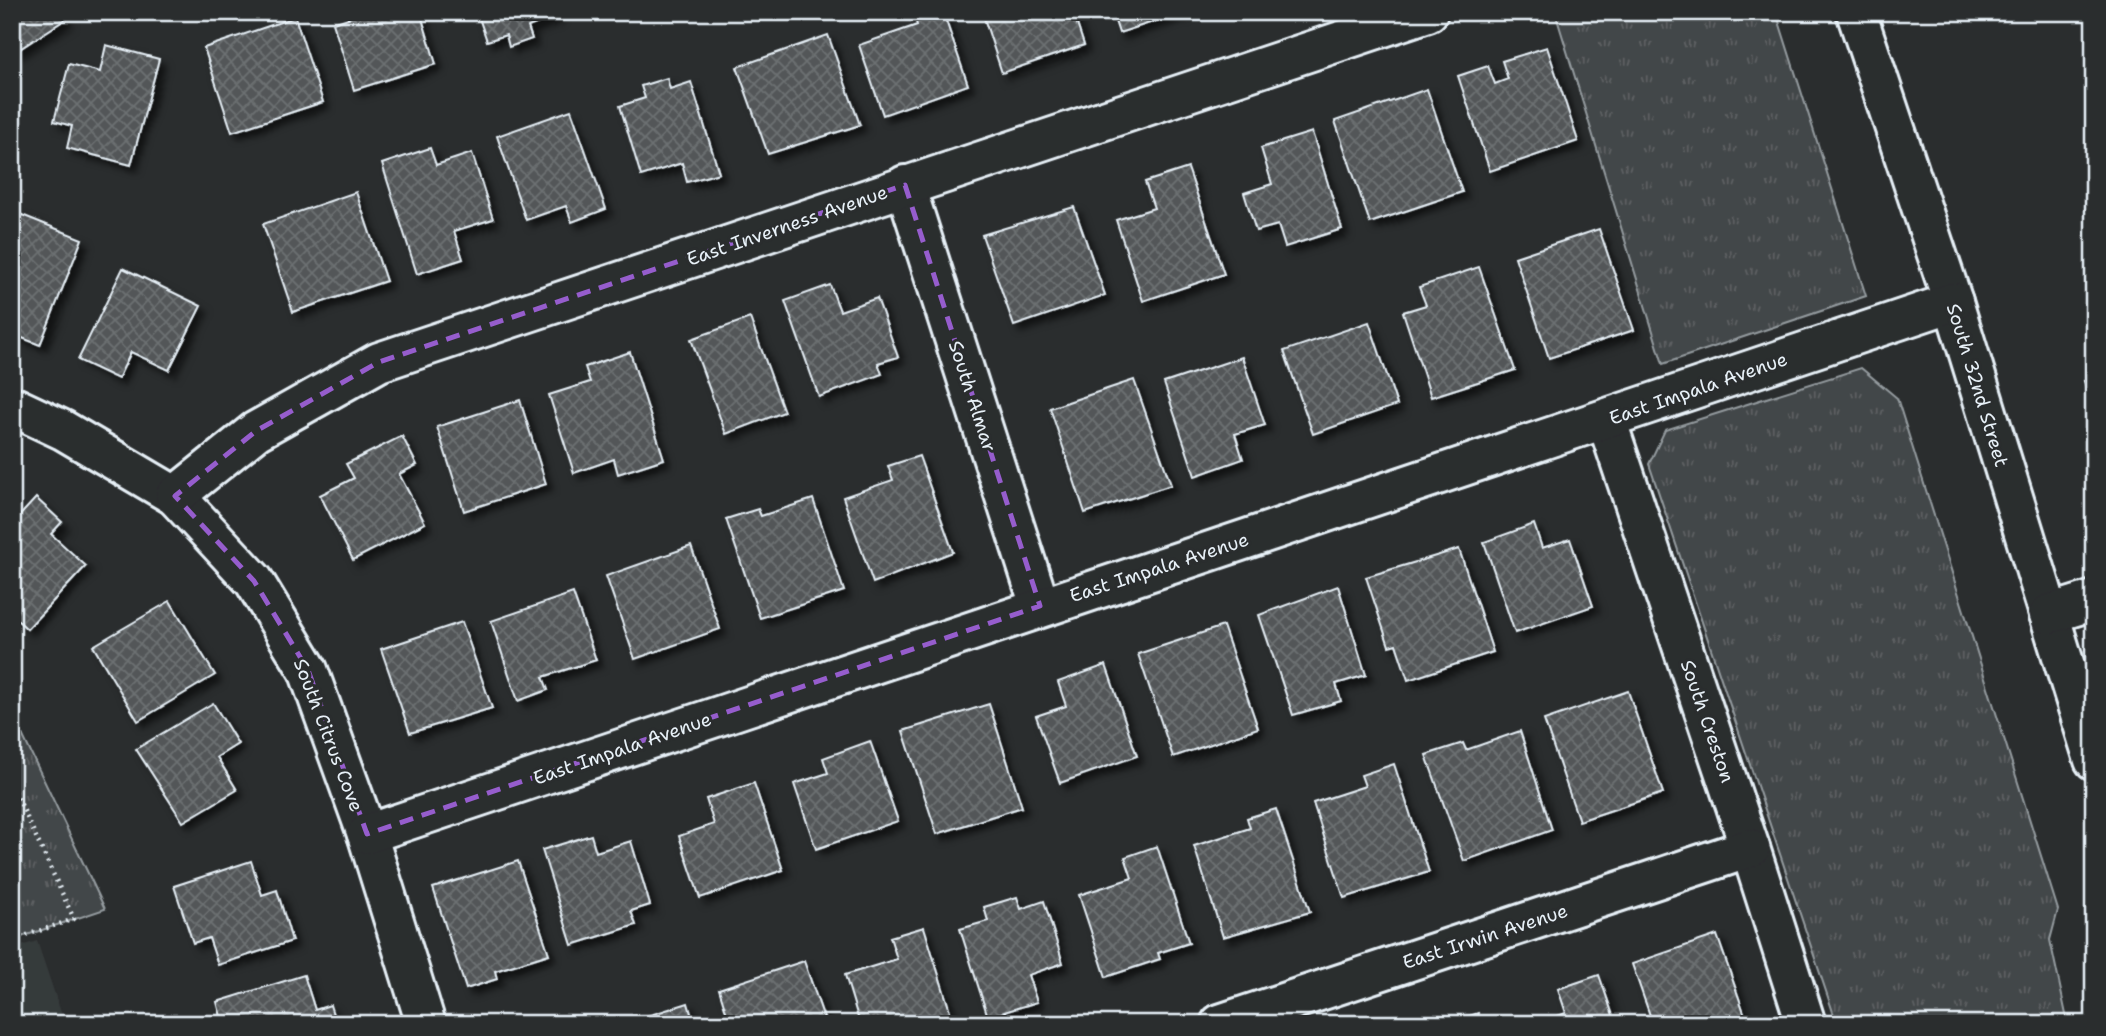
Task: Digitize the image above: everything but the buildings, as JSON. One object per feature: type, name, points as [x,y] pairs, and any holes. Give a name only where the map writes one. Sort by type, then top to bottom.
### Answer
[{"type":"street","name":"East Inverness Avenue","points":[[175,496],[256,432],[379,362],[1428,12]]},
{"type":"street","name":"South 32nd Street","points":[[1856,12],[1953,302],[2094,760]]},
{"type":"street","name":"South Almar","points":[[905,185],[1040,606]]},
{"type":"street","name":"East Impala Avenue","points":[[367,834],[1040,606],[1953,302]]},
{"type":"street","name":"South Citrus Cove","points":[[12,406],[63,430],[175,496],[254,581],[308,670],[367,834],[426,1024]]},
{"type":"street","name":"South Creston","points":[[1606,419],[1806,1024]]},
{"type":"street","points":[[2049,614],[2094,600]]},
{"type":"street","name":"East Irwin Avenue","points":[[1220,1024],[1750,848]]},
{"type":"path","points":[[12,785],[74,919],[12,940]]},
{"type":"highlighted area","points":[[905,185],[1040,606],[367,834],[308,670],[254,581],[175,496],[256,431],[379,362]]},
{"type":"shaded area","points":[[37,941],[65,1024],[12,1024],[12,949]]},
{"type":"green space","points":[[1555,12],[1776,12],[1866,296],[1663,364]]},
{"type":"green space","points":[[1861,368],[1897,398],[2058,910],[2050,940],[2068,1024],[1837,1024],[1649,464],[1665,430]]},
{"type":"green space","points":[[12,713],[105,909],[12,940]]}]
